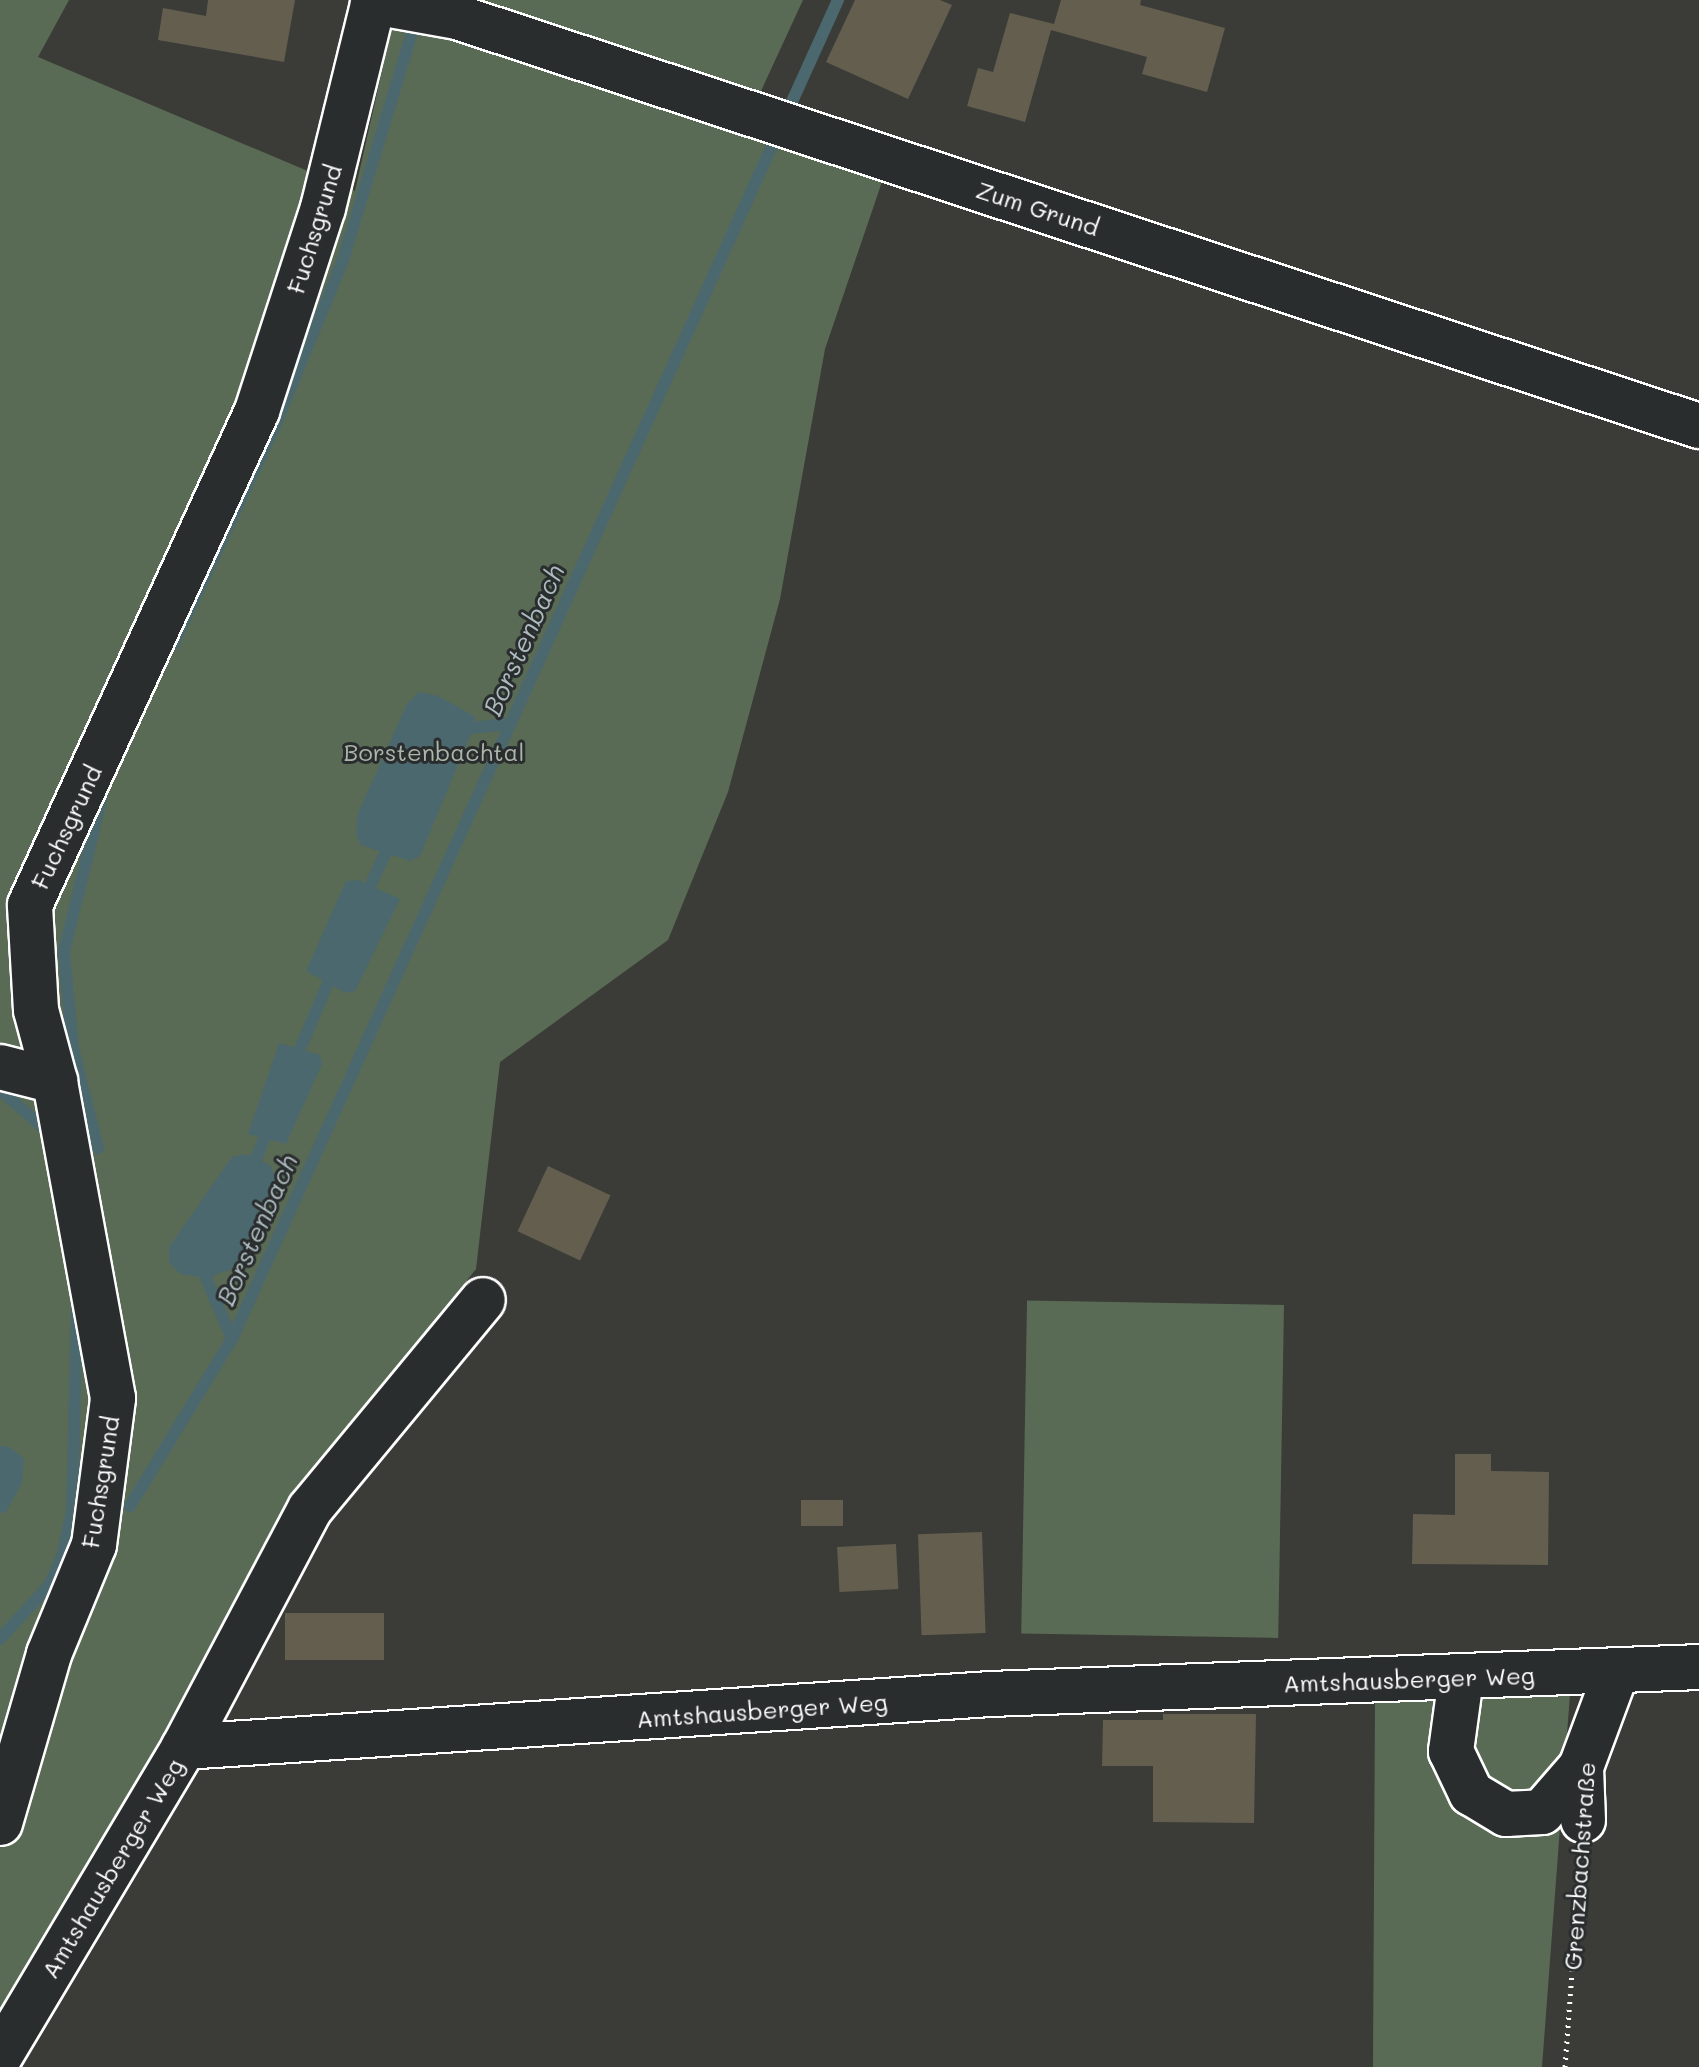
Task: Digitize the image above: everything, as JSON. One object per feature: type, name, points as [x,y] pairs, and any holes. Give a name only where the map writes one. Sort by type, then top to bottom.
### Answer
[{"type":"street","name":"Zum Grund","points":[[380,2],[457,17],[1699,426]]},
{"type":"street","name":"Fuchsgrund","points":[[0,1823],[49,1654],[94,1545],[113,1398],[55,1081],[36,1010],[30,905],[257,411],[323,208],[380,2]]},
{"type":"street","points":[[0,1067],[55,1081]]},
{"type":"street","points":[[184,1747],[310,1509],[483,1300]]},
{"type":"street","name":"Amtshausberger Weg","points":[[0,2056],[184,1747],[991,1694],[1699,1667]]},
{"type":"street","name":"Grenzbachstraße","points":[[1583,1820],[1581,1767],[1617,1670]]},
{"type":"street","points":[[1461,1678],[1451,1751],[1471,1793],[1506,1814],[1542,1812],[1581,1767]]},
{"type":"path","name":"Grenzbachstraße","points":[[1565,2067],[1583,1820]]},
{"type":"green space","name":"Borstenbachtal","points":[[0,0],[69,0],[38,57],[355,191],[398,0],[803,0],[748,119],[886,170],[825,349],[780,599],[728,792],[668,940],[500,1062],[476,1269],[307,1480],[0,2041]]},
{"type":"green space","points":[[1027,1301],[1284,1305],[1278,1638],[1021,1633]]},
{"type":"green space","points":[[1570,1694],[1542,2067],[1373,2067],[1375,1702]]},
{"type":"water","points":[[419,692],[438,696],[474,716],[475,724],[420,856],[410,861],[361,845],[356,835],[358,813],[407,704]]},
{"type":"water","points":[[358,880],[400,899],[355,991],[346,993],[306,971],[346,881]]},
{"type":"water","points":[[279,1043],[320,1055],[322,1064],[286,1144],[248,1134]]},
{"type":"water","points":[[245,1154],[270,1165],[276,1178],[235,1268],[206,1278],[180,1274],[169,1262],[169,1247],[232,1157]]},
{"type":"water","points":[[0,1446],[10,1447],[24,1459],[22,1483],[6,1512],[0,1513]]},
{"type":"building","points":[[208,0],[295,0],[284,62],[158,40],[163,8],[206,16]]},
{"type":"building","points":[[855,0],[940,0],[952,5],[908,99],[826,62]]},
{"type":"building","points":[[1061,0],[1141,0],[1140,5],[1225,28],[1207,92],[1142,74],[1147,57],[1051,30],[1025,122],[967,106],[978,68],[993,72],[1010,13],[1054,24]]},
{"type":"building","points":[[548,1166],[611,1195],[580,1260],[518,1231]]},
{"type":"building","points":[[1455,1454],[1491,1454],[1491,1471],[1549,1472],[1548,1565],[1412,1564],[1413,1514],[1455,1515]]},
{"type":"building","points":[[801,1500],[843,1500],[843,1526],[801,1526]]},
{"type":"building","points":[[982,1532],[986,1633],[922,1635],[918,1534]]},
{"type":"building","points":[[896,1544],[898,1589],[839,1592],[837,1547]]},
{"type":"building","points":[[285,1613],[384,1613],[384,1660],[285,1660]]},
{"type":"building","points":[[1163,1714],[1256,1714],[1254,1823],[1153,1822],[1153,1766],[1102,1766],[1103,1720],[1163,1720]]},
{"type":"waterway","name":"Borstenbach","points":[[130,1506],[232,1339],[838,0]]},
{"type":"waterway","name":"Borstenbach","points":[[173,645],[276,423],[342,263],[416,19]]},
{"type":"waterway","points":[[461,729],[509,724]]},
{"type":"waterway","name":"Borstenbach","points":[[98,1148],[73,1048],[64,952],[103,792]]},
{"type":"waterway","points":[[366,895],[390,843]]},
{"type":"waterway","points":[[295,1061],[333,971]]},
{"type":"waterway","points":[[0,1090],[46,1130]]},
{"type":"waterway","points":[[252,1169],[269,1126]]},
{"type":"waterway","points":[[211,1267],[206,1278],[232,1339]]},
{"type":"waterway","name":"Borstenbach","points":[[49,1586],[62,1557],[72,1511],[77,1306]]},
{"type":"waterway","name":"Borstenbach","points":[[0,1639],[53,1581]]}]
